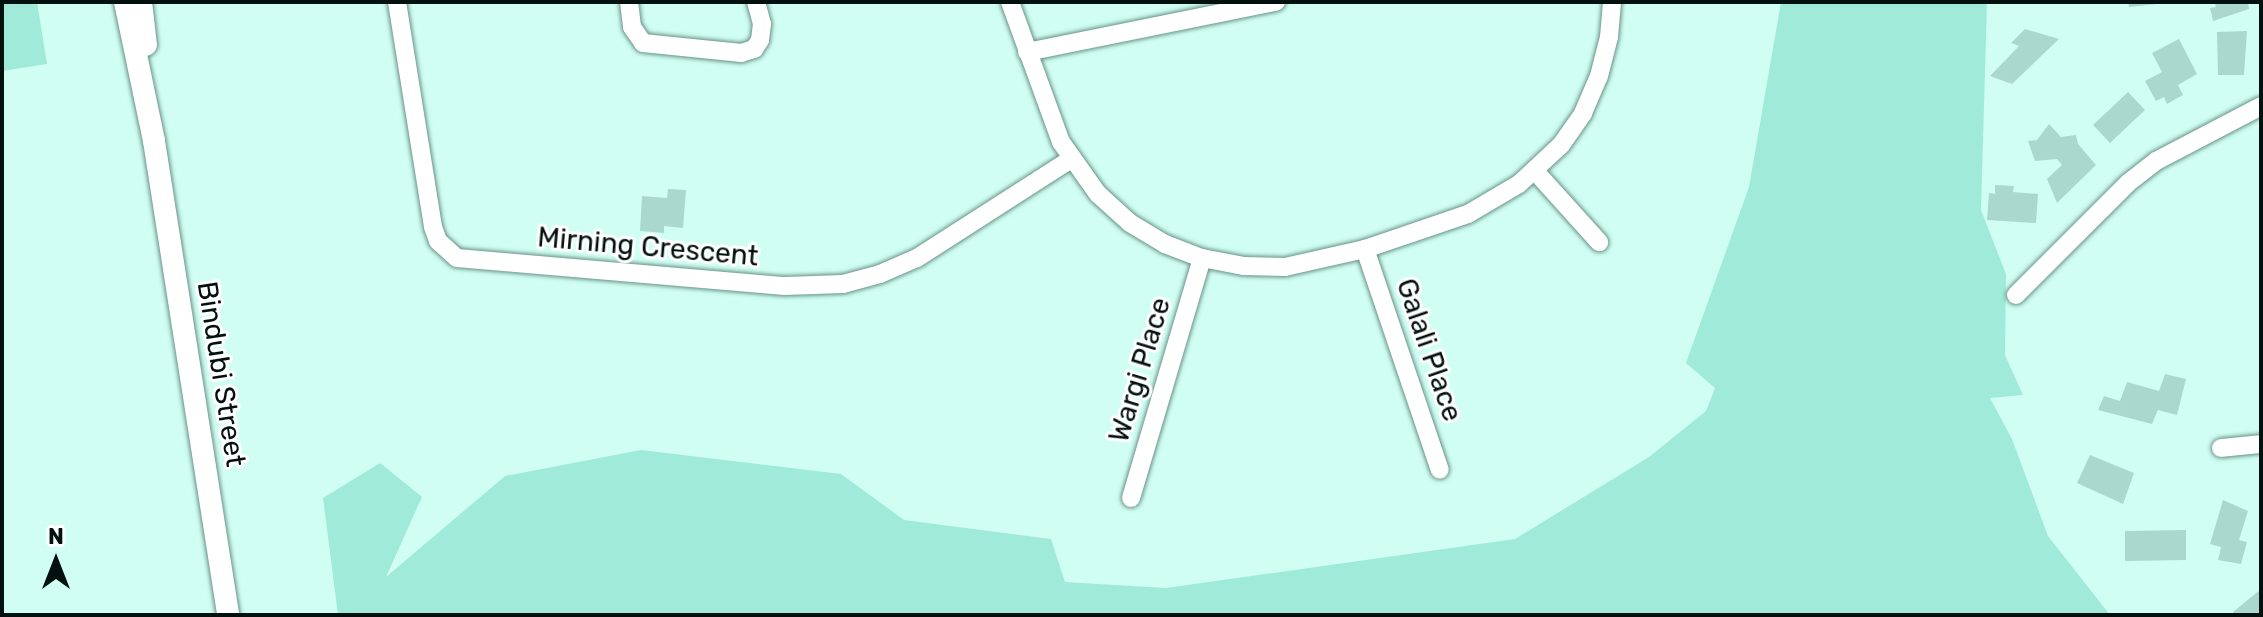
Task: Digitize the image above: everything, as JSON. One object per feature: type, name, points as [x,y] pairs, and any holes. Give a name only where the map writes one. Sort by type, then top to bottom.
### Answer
[{"type":"main road","name":"Bindubi Street","points":[[125,2],[154,141],[228,615]]},
{"type":"main road","name":"Bindubi Street","points":[[141,2],[154,141]]},
{"type":"street","name":"Mirning Crescent","points":[[397,2],[433,227],[438,241],[457,258],[785,286],[843,284],[880,274],[917,258],[1071,159]]},
{"type":"street","points":[[629,2],[632,27],[643,43],[741,53],[754,49],[760,40],[762,24],[756,2]]},
{"type":"street","points":[[1010,2],[1045,105],[1071,159],[1098,194],[1130,223],[1165,244],[1202,258],[1244,266],[1285,267],[1365,249],[1468,214],[1535,171],[1561,145],[1583,113],[1599,76],[1609,37],[1612,2]]},
{"type":"street","points":[[1027,52],[1276,2]]},
{"type":"street","points":[[2016,295],[2128,183],[2156,161],[2261,106]]},
{"type":"street","points":[[1535,171],[1599,242]]},
{"type":"street","name":"Galali Place","points":[[1365,249],[1440,470]]},
{"type":"street","name":"Wargi Place","points":[[1131,498],[1202,258]]},
{"type":"street","points":[[2221,448],[2261,444]]},
{"type":"green space","points":[[2,2],[37,2],[47,64],[2,71]]},
{"type":"green space","points":[[1781,2],[1987,2],[1981,210],[2006,274],[2005,355],[2023,395],[1990,398],[2012,439],[2048,536],[2110,615],[338,615],[323,498],[380,463],[422,497],[386,577],[505,476],[641,450],[841,474],[904,520],[1051,539],[1065,582],[1166,588],[1515,539],[1649,457],[1706,411],[1715,388],[1686,363],[1749,187]]},
{"type":"building","points":[[2128,2],[2157,2],[2157,4],[2129,7]]},
{"type":"building","points":[[2214,2],[2248,2],[2249,9],[2213,21],[2210,8],[2216,7]]},
{"type":"building","points":[[2025,29],[2059,39],[2012,84],[1990,76],[2019,46],[2011,43]]},
{"type":"building","points":[[2247,31],[2244,75],[2218,75],[2217,32]]},
{"type":"building","points":[[2179,39],[2197,74],[2178,85],[2183,95],[2167,104],[2164,97],[2156,101],[2145,81],[2162,72],[2152,53]]},
{"type":"building","points":[[2128,92],[2145,110],[2110,143],[2093,125]]},
{"type":"building","points":[[2049,124],[2061,137],[2076,135],[2078,144],[2096,165],[2057,203],[2047,179],[2062,165],[2057,159],[2035,161],[2028,141],[2037,140]]},
{"type":"building","points":[[1995,185],[2014,186],[2013,192],[2038,194],[2036,223],[1987,220],[1989,193],[1995,194]]},
{"type":"building","points":[[668,189],[686,190],[683,228],[664,226],[664,233],[640,231],[642,196],[667,198]]},
{"type":"building","points":[[2165,374],[2186,379],[2177,415],[2158,410],[2152,424],[2098,410],[2104,396],[2120,401],[2127,382],[2159,391]]},
{"type":"building","points":[[2090,455],[2134,473],[2123,504],[2077,483]]},
{"type":"building","points":[[2223,500],[2248,511],[2239,540],[2247,542],[2241,564],[2218,560],[2221,547],[2210,544]]},
{"type":"building","points":[[2186,530],[2186,560],[2125,561],[2125,531]]},
{"type":"building","points":[[2261,589],[2261,615],[2235,615],[2233,612]]}]
